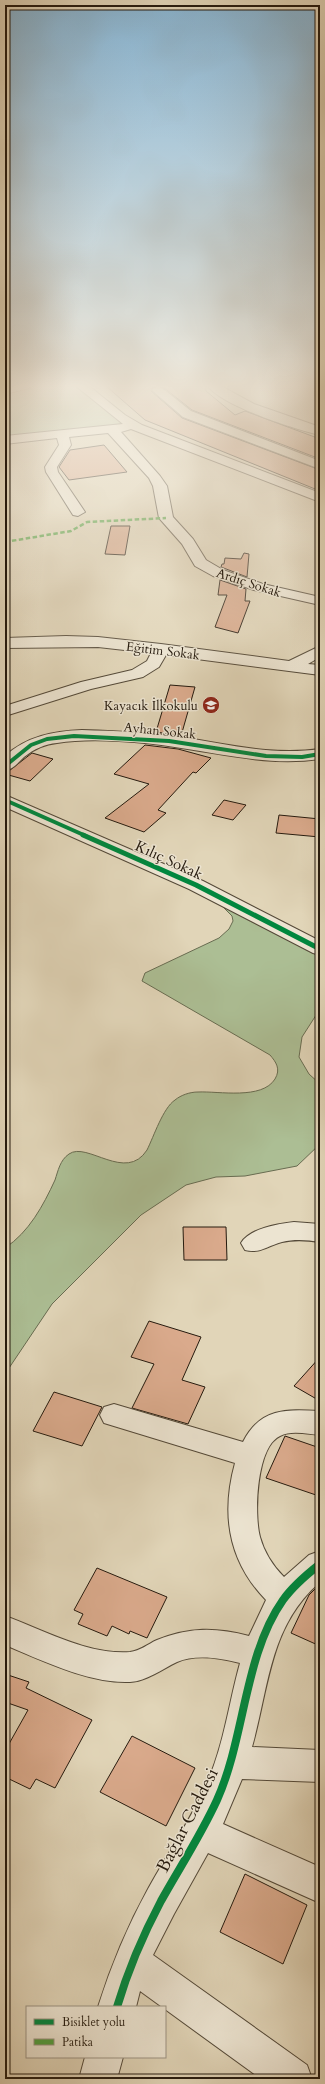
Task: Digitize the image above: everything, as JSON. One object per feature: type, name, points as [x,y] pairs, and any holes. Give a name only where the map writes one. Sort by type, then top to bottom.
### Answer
[{"type":"street","points":[[59,483],[78,512]]},
{"type":"street","name":"Ardıç Sokak","points":[[158,483],[166,518],[188,542],[200,563],[218,573],[259,587],[320,601]]},
{"type":"street","points":[[282,483],[320,498]]},
{"type":"street","name":"Eğitim Sokak","points":[[5,643],[86,642],[161,649],[320,670]]},
{"type":"street","points":[[6,711],[87,685],[137,674],[153,664],[161,649]]},
{"type":"street","points":[[292,666],[320,651]]},
{"type":"street","name":"Ayhan Sokak","points":[[5,766],[13,752],[31,745],[51,738],[89,736],[177,742],[264,757],[297,757],[320,754]]},
{"type":"street","name":"Kılıç Sokak","points":[[7,802],[196,885],[320,949]]},
{"type":"street","points":[[254,1243],[275,1234],[294,1230],[320,1233]]},
{"type":"street","points":[[114,1415],[252,1456]]},
{"type":"street","points":[[284,1598],[255,1562],[244,1532],[241,1517],[241,1500],[252,1456],[261,1436],[266,1430],[289,1422],[320,1423]]},
{"type":"street","name":"Bağlar Caddesi","points":[[117,2006],[132,1962],[161,1901],[201,1832],[223,1785],[231,1762],[264,1637],[284,1598],[302,1577],[320,1564]]},
{"type":"street","points":[[5,1630],[53,1649],[111,1667],[138,1666],[178,1646],[189,1643],[228,1645],[259,1653]]},
{"type":"street","points":[[231,1762],[320,1766]]},
{"type":"street","points":[[201,1832],[320,1885]]},
{"type":"street","points":[[132,1962],[293,2079]]},
{"type":"street","points":[[98,2079],[104,2058]]},
{"type":"green space","points":[[216,900],[320,949],[320,1009],[302,1037],[299,1057],[309,1074],[320,1084],[320,1144],[297,1166],[245,1176],[216,1177],[186,1185],[141,1215],[52,1304],[5,1374],[5,1248],[14,1242],[34,1218],[46,1199],[63,1159],[69,1154],[77,1151],[107,1160],[128,1163],[138,1159],[147,1150],[167,1109],[177,1098],[195,1092],[240,1093],[260,1090],[269,1086],[277,1075],[277,1066],[270,1055],[142,981],[145,973],[219,938],[229,929],[233,921],[232,916]]},
{"type":"building","points":[[301,483],[320,483],[320,491]]},
{"type":"building","points":[[111,526],[130,526],[125,555],[105,554]]},
{"type":"building","points":[[244,553],[249,554],[247,577],[221,567],[222,564],[224,564],[225,558],[241,559]]},
{"type":"building","points":[[220,580],[246,589],[245,601],[250,601],[238,633],[215,627],[227,595],[218,595]]},
{"type":"building","points":[[170,685],[195,687],[181,736],[156,732]]},
{"type":"building","points":[[145,745],[178,749],[211,758],[196,773],[193,772],[158,810],[166,813],[144,832],[105,818],[149,784],[114,774]]},
{"type":"building","points":[[32,753],[53,759],[30,781],[5,774]]},
{"type":"building","points":[[224,800],[246,805],[233,820],[212,815]]},
{"type":"building","points":[[279,815],[320,819],[320,837],[276,833]]},
{"type":"building","points":[[183,1227],[226,1227],[227,1260],[184,1260]]},
{"type":"building","points":[[149,1321],[201,1337],[182,1380],[205,1387],[188,1424],[132,1408],[154,1364],[131,1357]]},
{"type":"building","points":[[320,1357],[320,1401],[294,1386]]},
{"type":"building","points":[[54,1392],[102,1407],[82,1446],[33,1431]]},
{"type":"building","points":[[285,1436],[320,1448],[320,1485],[316,1495],[266,1478]]},
{"type":"building","points":[[97,1568],[167,1597],[147,1638],[130,1631],[129,1634],[112,1626],[107,1636],[78,1624],[83,1614],[74,1610]]},
{"type":"building","points":[[320,1584],[320,1646],[291,1633],[309,1595]]},
{"type":"building","points":[[5,1674],[29,1682],[26,1688],[92,1720],[55,1788],[36,1779],[30,1789],[5,1777],[5,1751],[28,1710],[5,1702]]},
{"type":"building","points":[[132,1736],[195,1768],[166,1826],[100,1792]]},
{"type":"building","points":[[245,1874],[307,1905],[283,1964],[220,1932]]},
{"type":"marked path","points":[[5,542],[71,531],[87,522],[166,518]]},
{"type":"cycle path","points":[[5,766],[20,752],[31,745],[56,737],[74,736],[120,737],[179,742],[266,756],[302,757],[320,754]]},
{"type":"cycle path","points":[[5,800],[196,885],[320,949]]},
{"type":"cycle path","points":[[117,2006],[136,1952],[148,1926],[201,1830],[223,1786],[237,1744],[257,1656],[274,1615],[283,1600],[294,1587],[320,1564]]},
{"type":"place","name":"Kayacık İlkokulu","points":[[211,705]]}]
